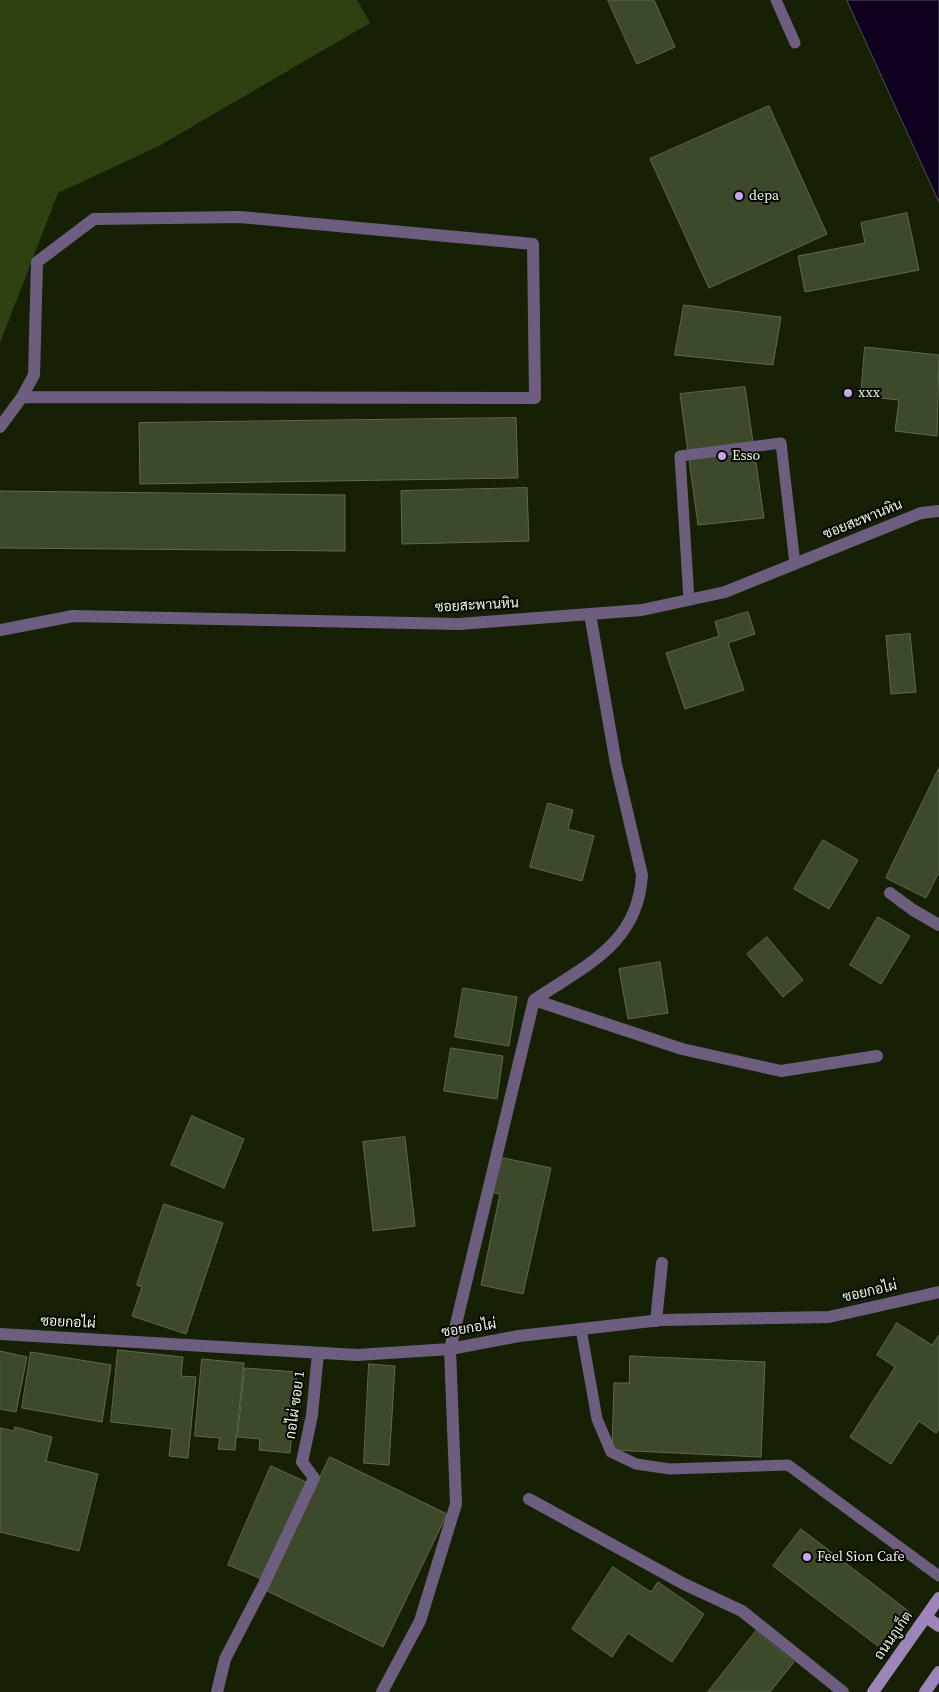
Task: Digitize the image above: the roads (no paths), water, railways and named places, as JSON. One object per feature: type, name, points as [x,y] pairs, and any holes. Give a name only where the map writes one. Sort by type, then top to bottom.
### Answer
[{"type":"main road","name":"ถนนภูเก็ต","points":[[873,1692],[939,1598]]},
{"type":"main road","points":[[926,1617],[939,1626]]},
{"type":"main road","points":[[925,1692],[939,1672]]},
{"type":"street","points":[[0,427],[22,397],[34,375],[37,262],[94,219],[240,217],[533,244],[535,398],[22,397]]},
{"type":"street","name":"ซอยสะพานหิน","points":[[0,630],[73,616],[459,624],[642,610],[725,592],[921,513],[939,511]]},
{"type":"street","points":[[382,1692],[420,1621],[456,1504],[450,1349],[534,1000],[601,955],[621,935],[635,912],[641,893],[642,874],[616,764],[590,614]]},
{"type":"street","points":[[890,893],[913,910],[939,925]]},
{"type":"street","points":[[534,1000],[682,1049],[781,1071],[877,1056]]},
{"type":"street","points":[[656,1321],[662,1263]]},
{"type":"street","name":"ซอยกอไผ่","points":[[0,1334],[357,1355],[450,1349],[519,1336],[656,1321],[829,1317],[939,1292]]},
{"type":"street","name":"กอไผ่ ซอย 1","points":[[216,1692],[224,1659],[264,1586],[314,1478],[302,1462],[312,1415],[318,1353]]},
{"type":"street","points":[[529,1500],[684,1584],[742,1611],[843,1692]]},
{"type":"lane","points":[[776,0],[795,43]]},
{"type":"lane","points":[[689,600],[680,456],[781,443],[795,564]]},
{"type":"lane","points":[[581,1329],[597,1419],[611,1452],[636,1464],[670,1470],[788,1466],[939,1576]]},
{"type":"place","name":"depa","points":[[739,196]]},
{"type":"place","name":"xxx","points":[[848,393]]},
{"type":"place","name":"Esso","points":[[722,456]]},
{"type":"place","name":"Feel Sion Cafe","points":[[807,1557]]}]
